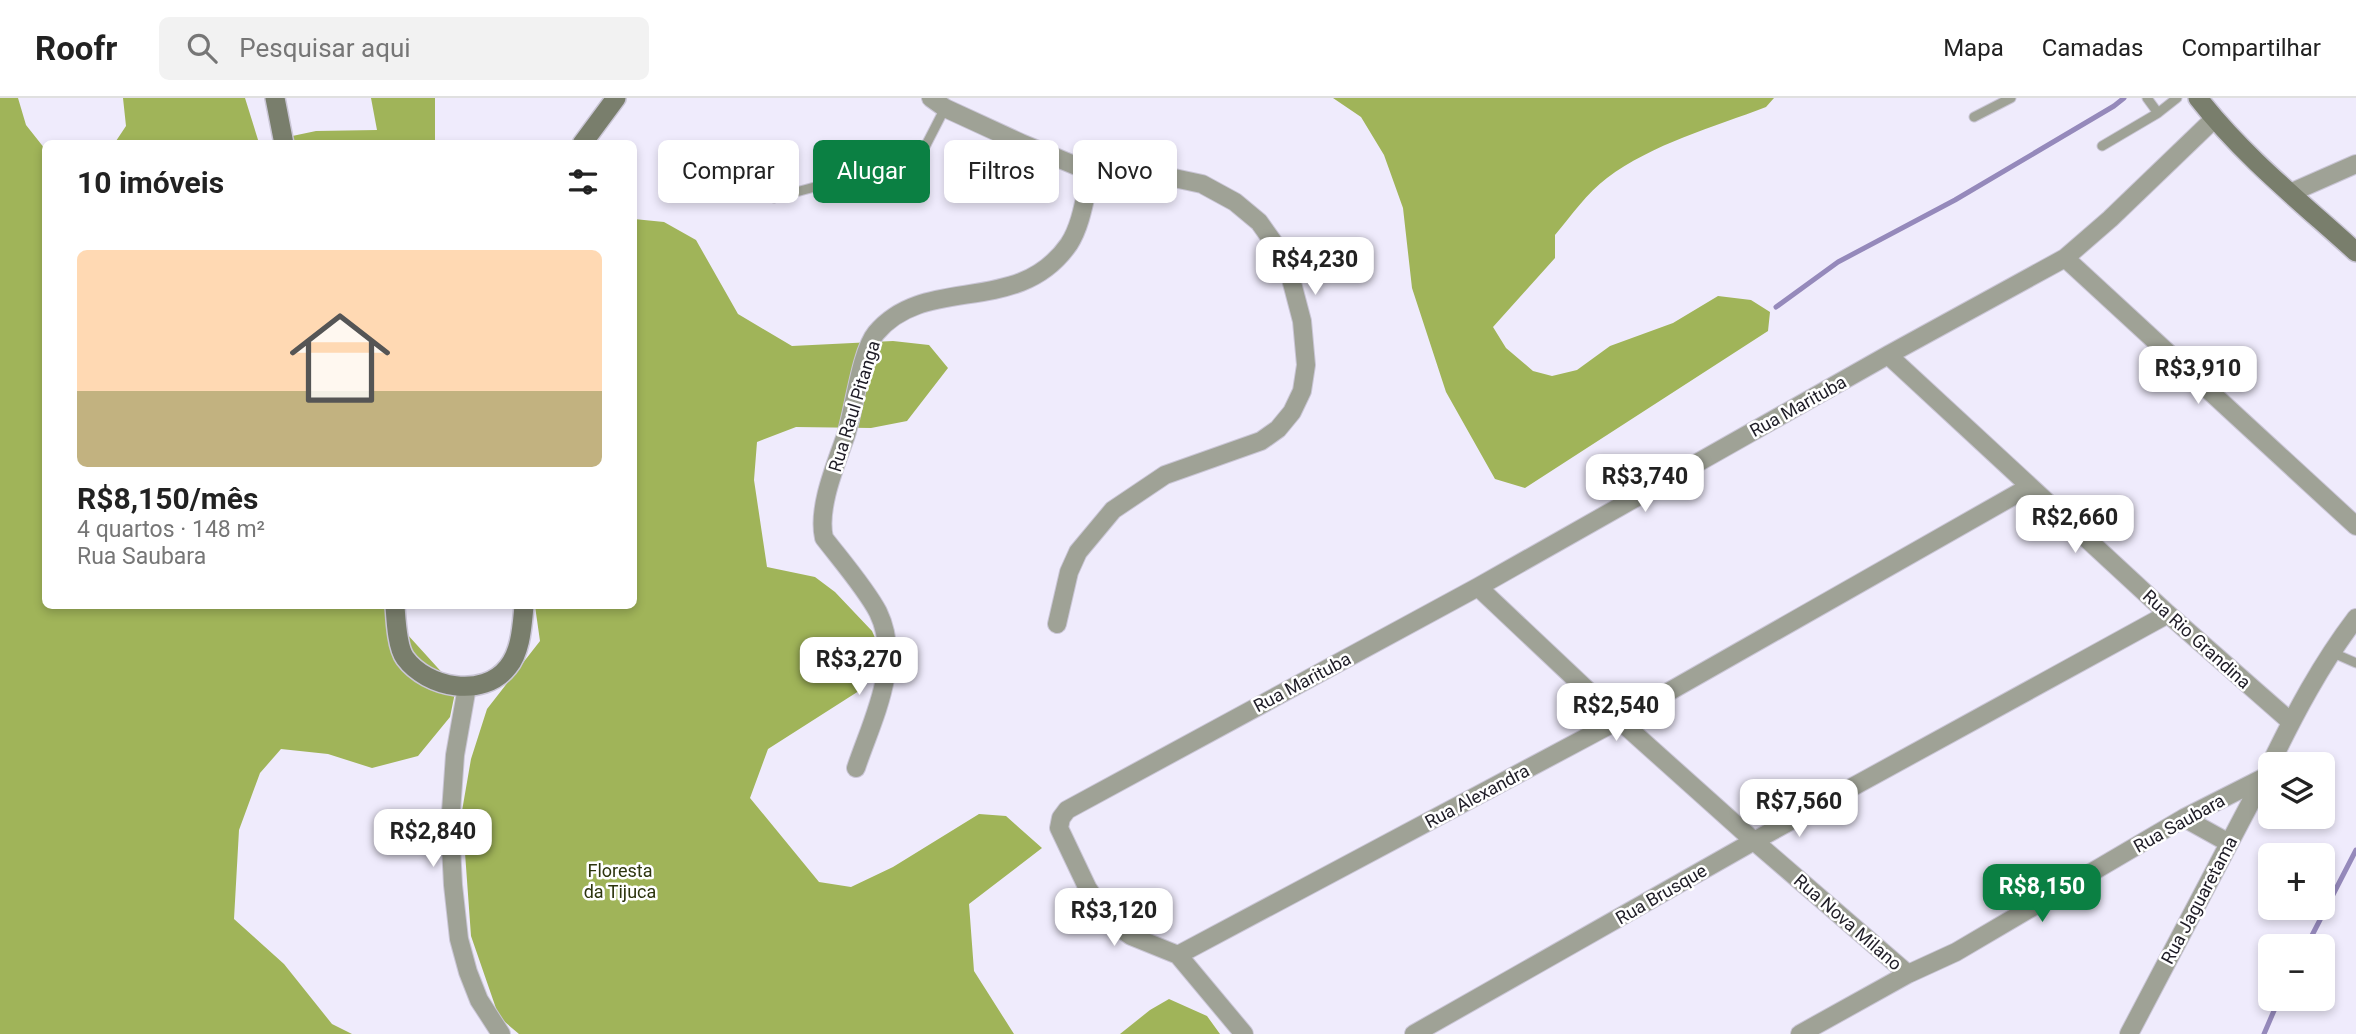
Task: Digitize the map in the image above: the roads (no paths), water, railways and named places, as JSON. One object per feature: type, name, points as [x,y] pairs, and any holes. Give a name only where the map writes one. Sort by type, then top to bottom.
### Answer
[{"type":"main road","points":[[275,98],[283,140]]},
{"type":"main road","points":[[585,140],[616,98]]},
{"type":"main road","points":[[2198,98],[2214,119],[2356,252]]},
{"type":"main road","points":[[395,609],[403,656],[422,674],[444,684],[467,687],[497,678],[509,666],[516,653],[524,609]]},
{"type":"street","points":[[938,103],[1021,144],[1073,165]]},
{"type":"street","name":"Rua Marituba","points":[[1178,956],[1131,936],[1111,922],[1088,889],[1059,828],[1061,818],[1067,810],[1478,587],[2065,258],[2110,219],[2214,119]]},
{"type":"street","points":[[2290,193],[2356,164]]},
{"type":"street","points":[[1057,624],[1069,572],[1078,552],[1113,510],[1165,475],[1262,441],[1278,429],[1292,412],[1302,391],[1306,365],[1302,321],[1286,260],[1259,222],[1235,202],[1202,184],[1177,179]]},
{"type":"street","name":"Rua Raul Pitanga","points":[[856,768],[886,680],[888,653],[884,628],[877,610],[824,538],[822,526],[824,509],[862,370],[875,334],[894,317],[919,304],[1010,287],[1033,278],[1051,265],[1070,242],[1082,203]]},
{"type":"street","points":[[2065,258],[2356,526]]},
{"type":"street","name":"Rua Rio Grandina","points":[[1888,355],[2168,614],[2291,722]]},
{"type":"street","name":"Rua Alexandra","points":[[1178,956],[1619,720],[2029,487]]},
{"type":"street","name":"Rua Nova Milano","points":[[1478,587],[1619,720],[1908,974]]},
{"type":"street","name":"Rua Brusque","points":[[1414,1034],[1754,841],[2168,614]]},
{"type":"street","name":"Rua Jaguaretama","points":[[2276,752],[2330,652],[2356,618]]},
{"type":"street","points":[[467,687],[455,755],[450,825],[453,885],[459,939],[468,972],[479,1000],[501,1034]]},
{"type":"street","name":"Rua Saubara","points":[[1800,1034],[1908,974],[1956,952],[2258,775]]},
{"type":"street","name":"Rua Jaguaretama","points":[[2129,1034],[2258,788]]},
{"type":"street","points":[[2184,818],[2229,843]]},
{"type":"street","points":[[1178,956],[1244,1034]]},
{"type":"lane","points":[[1974,117],[2011,98]]},
{"type":"lane","points":[[2147,98],[2158,113]]},
{"type":"lane","points":[[2102,146],[2158,113],[2177,98]]},
{"type":"lane","points":[[799,191],[885,172],[910,163],[926,145],[938,103]]},
{"type":"lane","points":[[2330,652],[2356,663]]},
{"type":"waterway","points":[[1776,307],[1838,262],[1955,200],[2124,98]]},
{"type":"waterway","points":[[2313,934],[2356,850]]},
{"type":"waterway","points":[[2264,1034],[2274,1011]]},
{"type":"park label","name":"Floresta da Tijuca","points":[[620,880]]}]
